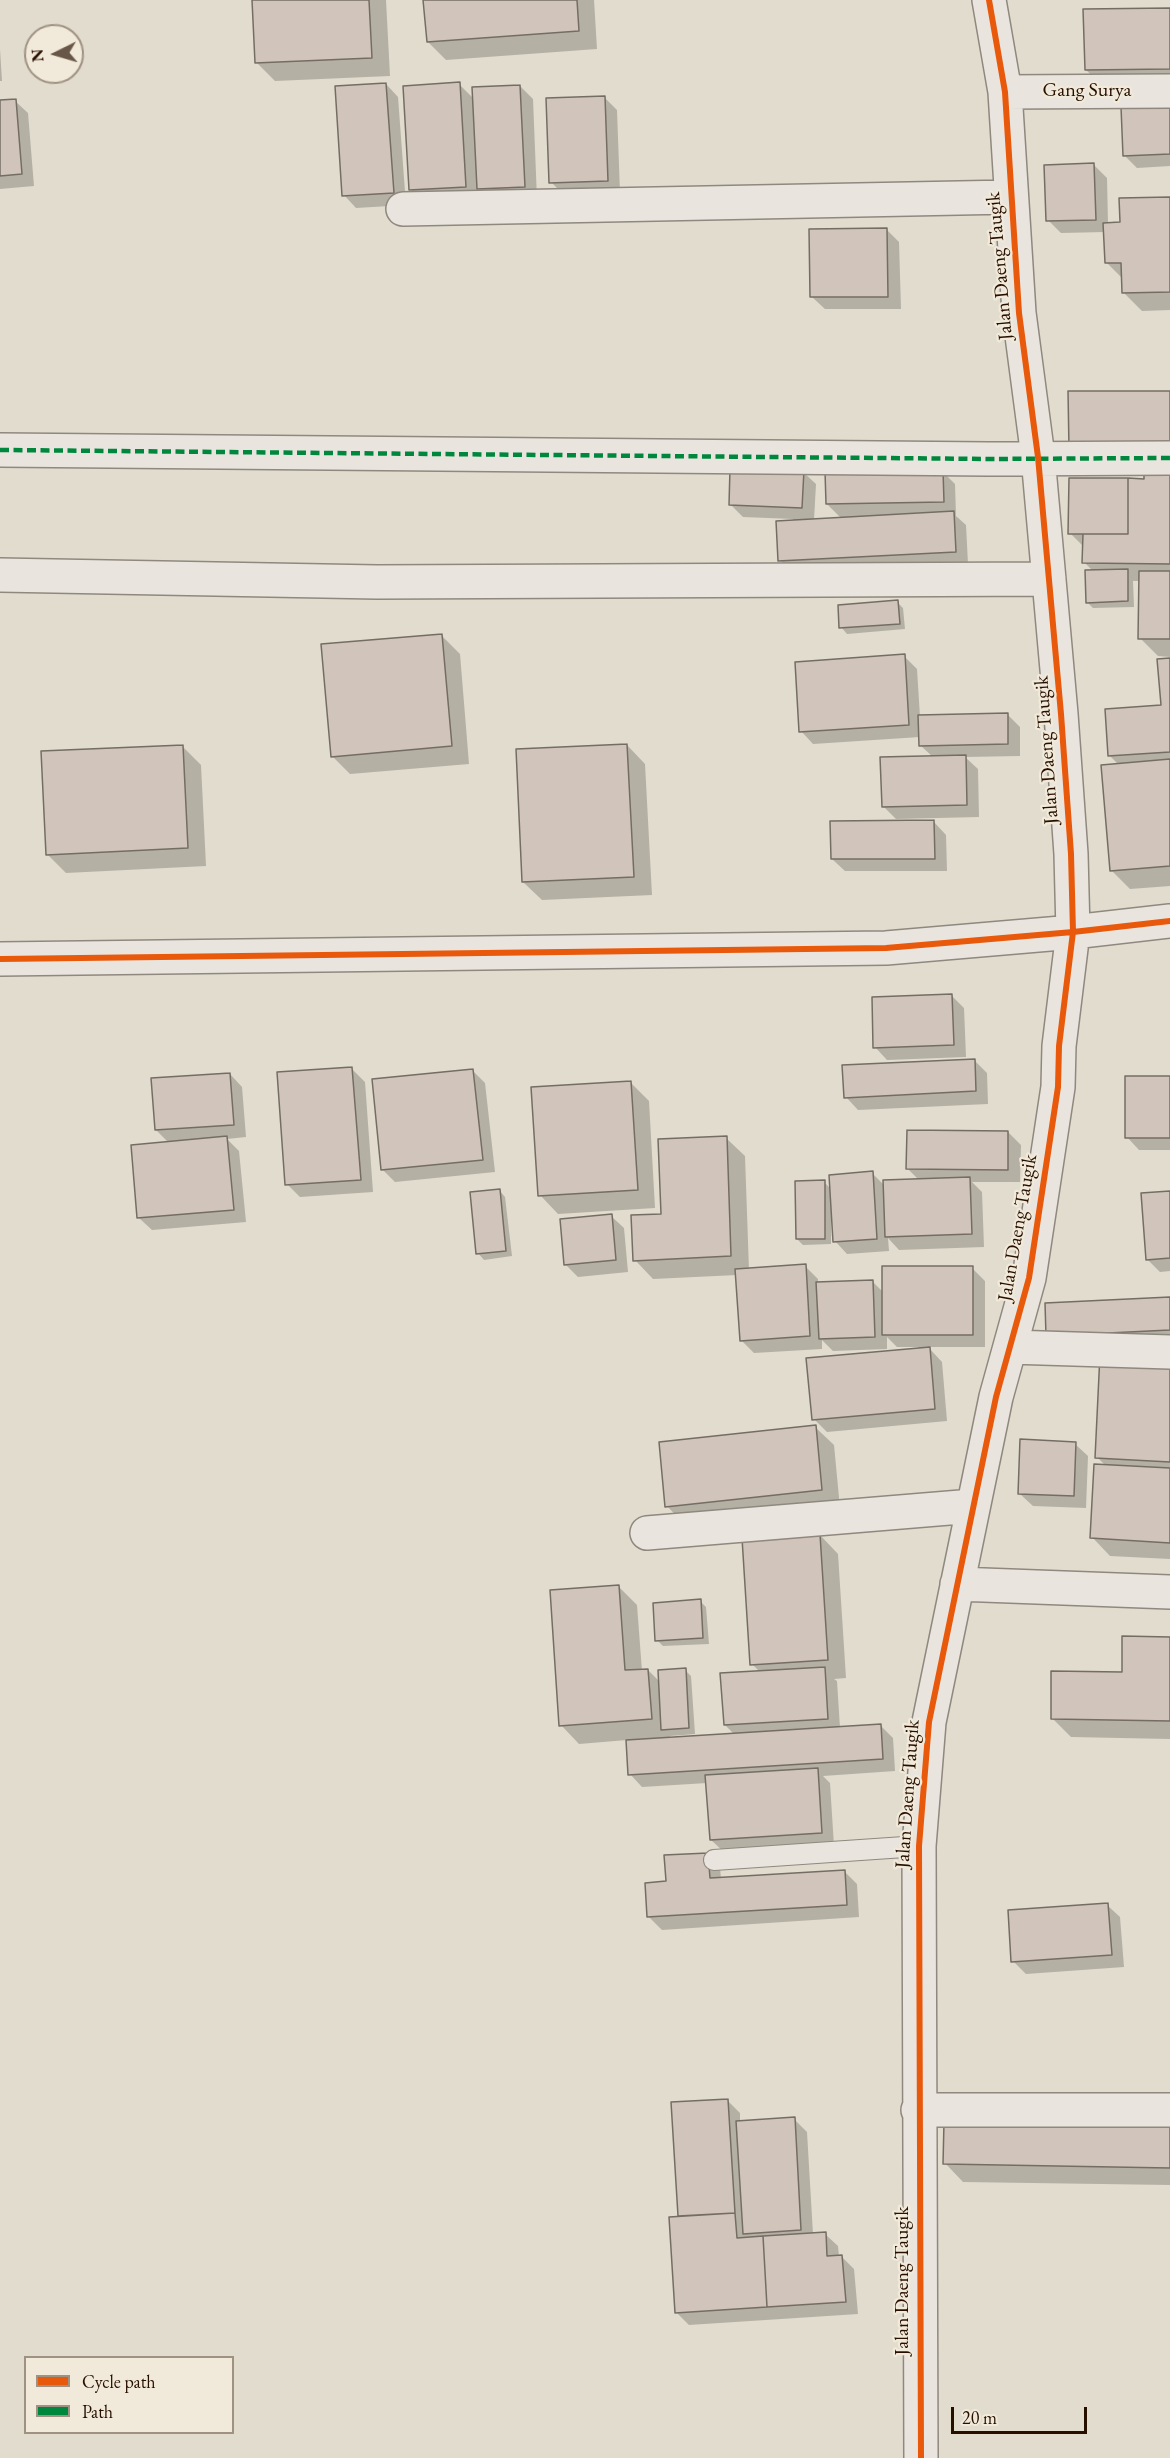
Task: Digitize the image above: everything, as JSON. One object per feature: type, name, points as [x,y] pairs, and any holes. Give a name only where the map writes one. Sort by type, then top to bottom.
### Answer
[{"type":"street","name":"Jalan Daeng Taugik","points":[[921,2458],[918,2110],[919,1846],[929,1722],[996,1397],[1029,1278],[1058,1087],[1059,1046],[1073,932],[1071,854],[1049,579],[1038,457],[1019,313],[1005,92],[989,0]]},
{"type":"street","name":"Gang Surya","points":[[1005,92],[1170,91]]},
{"type":"street","points":[[403,208],[1010,197]]},
{"type":"street","points":[[0,450],[1170,458]]},
{"type":"street","points":[[0,575],[378,582],[1049,579]]},
{"type":"street","points":[[0,959],[886,948],[1170,921]]},
{"type":"street","points":[[1010,1347],[1170,1352]]},
{"type":"street","points":[[647,1533],[973,1506]]},
{"type":"street","points":[[957,1584],[1170,1592]]},
{"type":"street","points":[[918,2110],[1170,2110]]},
{"type":"lane","points":[[714,1860],[919,1846]]},
{"type":"building","points":[[252,0],[369,0],[372,58],[255,63]]},
{"type":"building","points":[[423,0],[577,0],[579,31],[427,42]]},
{"type":"building","points":[[1170,8],[1170,69],[1085,70],[1083,9]]},
{"type":"building","points":[[460,82],[466,187],[409,190],[403,86]]},
{"type":"building","points":[[386,83],[394,193],[342,196],[335,86]]},
{"type":"building","points":[[520,85],[525,187],[477,189],[472,87]]},
{"type":"building","points":[[605,96],[608,181],[549,183],[546,98]]},
{"type":"building","points":[[16,99],[22,174],[0,176],[0,100]]},
{"type":"building","points":[[1170,106],[1170,154],[1123,156],[1121,107]]},
{"type":"building","points":[[1094,163],[1096,220],[1046,221],[1044,165]]},
{"type":"building","points":[[1170,197],[1170,292],[1122,293],[1121,263],[1105,263],[1103,223],[1120,222],[1119,198]]},
{"type":"building","points":[[887,228],[888,297],[810,297],[809,229]]},
{"type":"building","points":[[1068,391],[1170,391],[1170,449],[1069,449]]},
{"type":"building","points":[[1144,466],[1170,466],[1170,564],[1082,563],[1083,534],[1128,534],[1128,478],[1144,479]]},
{"type":"building","points":[[730,468],[804,470],[802,508],[729,505]]},
{"type":"building","points":[[943,470],[944,502],[826,504],[825,471]]},
{"type":"building","points":[[1069,478],[1128,478],[1128,534],[1068,534]]},
{"type":"building","points":[[954,511],[956,552],[778,561],[776,521]]},
{"type":"building","points":[[1128,569],[1128,601],[1086,603],[1085,570]]},
{"type":"building","points":[[1139,571],[1170,571],[1170,639],[1138,639]]},
{"type":"building","points":[[898,600],[900,624],[839,628],[838,605]]},
{"type":"building","points":[[442,634],[452,746],[331,757],[321,644]]},
{"type":"building","points":[[905,654],[909,725],[799,732],[795,662]]},
{"type":"building","points":[[1170,658],[1170,752],[1108,756],[1105,709],[1161,705],[1157,659]]},
{"type":"building","points":[[1008,713],[1008,744],[919,746],[918,715]]},
{"type":"building","points":[[627,744],[634,877],[522,882],[516,749]]},
{"type":"building","points":[[183,745],[188,848],[46,855],[41,751]]},
{"type":"building","points":[[966,755],[967,805],[882,807],[880,757]]},
{"type":"building","points":[[1170,759],[1170,866],[1110,871],[1101,765]]},
{"type":"building","points":[[934,820],[935,859],[831,859],[830,821]]},
{"type":"building","points":[[952,994],[954,1045],[873,1048],[872,997]]},
{"type":"building","points":[[975,1059],[976,1091],[844,1098],[842,1065]]},
{"type":"building","points":[[352,1067],[361,1180],[285,1185],[277,1072]]},
{"type":"building","points":[[473,1069],[483,1160],[381,1170],[372,1079]]},
{"type":"building","points":[[230,1073],[234,1125],[155,1130],[151,1078]]},
{"type":"building","points":[[1125,1076],[1170,1076],[1170,1138],[1125,1138]]},
{"type":"building","points":[[631,1081],[638,1190],[538,1196],[531,1087]]},
{"type":"building","points":[[907,1130],[1008,1131],[1008,1170],[906,1169]]},
{"type":"building","points":[[227,1136],[234,1210],[137,1218],[131,1145]]},
{"type":"building","points":[[727,1136],[731,1256],[633,1261],[631,1215],[661,1214],[658,1139]]},
{"type":"building","points":[[873,1171],[877,1239],[833,1242],[829,1175]]},
{"type":"building","points":[[970,1177],[972,1234],[885,1237],[883,1180]]},
{"type":"building","points":[[825,1180],[825,1239],[796,1239],[795,1181]]},
{"type":"building","points":[[500,1189],[506,1251],[476,1254],[470,1192]]},
{"type":"building","points":[[1170,1191],[1170,1258],[1146,1260],[1141,1193]]},
{"type":"building","points":[[612,1214],[616,1260],[564,1265],[560,1219]]},
{"type":"building","points":[[806,1264],[810,1336],[740,1341],[735,1269]]},
{"type":"building","points":[[882,1266],[973,1266],[973,1335],[882,1335]]},
{"type":"building","points":[[873,1280],[875,1337],[819,1339],[816,1282]]},
{"type":"building","points":[[1170,1297],[1170,1330],[1046,1336],[1045,1303]]},
{"type":"building","points":[[930,1347],[935,1409],[812,1420],[806,1358]]},
{"type":"building","points":[[1100,1354],[1170,1358],[1170,1462],[1095,1458]]},
{"type":"building","points":[[816,1425],[822,1490],[665,1507],[659,1442]]},
{"type":"building","points":[[1020,1439],[1076,1442],[1074,1496],[1018,1494]]},
{"type":"building","points":[[1094,1464],[1170,1468],[1170,1543],[1090,1538]]},
{"type":"building","points":[[820,1534],[828,1660],[750,1665],[742,1538]]},
{"type":"building","points":[[619,1585],[625,1670],[648,1669],[652,1719],[559,1726],[550,1590]]},
{"type":"building","points":[[701,1599],[703,1638],[655,1641],[653,1603]]},
{"type":"building","points":[[1122,1636],[1170,1637],[1170,1721],[1051,1719],[1051,1671],[1122,1672]]},
{"type":"building","points":[[825,1667],[828,1719],[724,1725],[720,1673]]},
{"type":"building","points":[[686,1668],[689,1728],[661,1730],[658,1670]]},
{"type":"building","points":[[881,1724],[883,1759],[628,1775],[626,1740]]},
{"type":"building","points":[[818,1768],[822,1833],[710,1840],[705,1775]]},
{"type":"building","points":[[708,1853],[710,1878],[845,1870],[847,1905],[647,1917],[645,1883],[666,1881],[664,1855]]},
{"type":"building","points":[[1108,1903],[1112,1955],[1011,1962],[1008,1910]]},
{"type":"building","points":[[728,2099],[735,2213],[678,2216],[671,2102]]},
{"type":"building","points":[[795,2117],[801,2230],[743,2234],[736,2121]]},
{"type":"building","points":[[944,2122],[1170,2126],[1170,2168],[943,2164]]},
{"type":"building","points":[[735,2213],[737,2238],[763,2236],[767,2307],[675,2313],[669,2217]]},
{"type":"building","points":[[826,2232],[827,2256],[842,2255],[846,2302],[767,2307],[763,2236]]},
{"type":"marked path","points":[[0,450],[988,459],[1170,458]]},
{"type":"cycle path","points":[[921,2458],[919,1846],[929,1722],[996,1397],[1029,1278],[1058,1087],[1059,1046],[1073,932],[1071,854],[1061,714],[1038,457],[1019,313],[1005,92],[989,0]]},
{"type":"cycle path","points":[[0,959],[886,948],[1170,921]]}]
